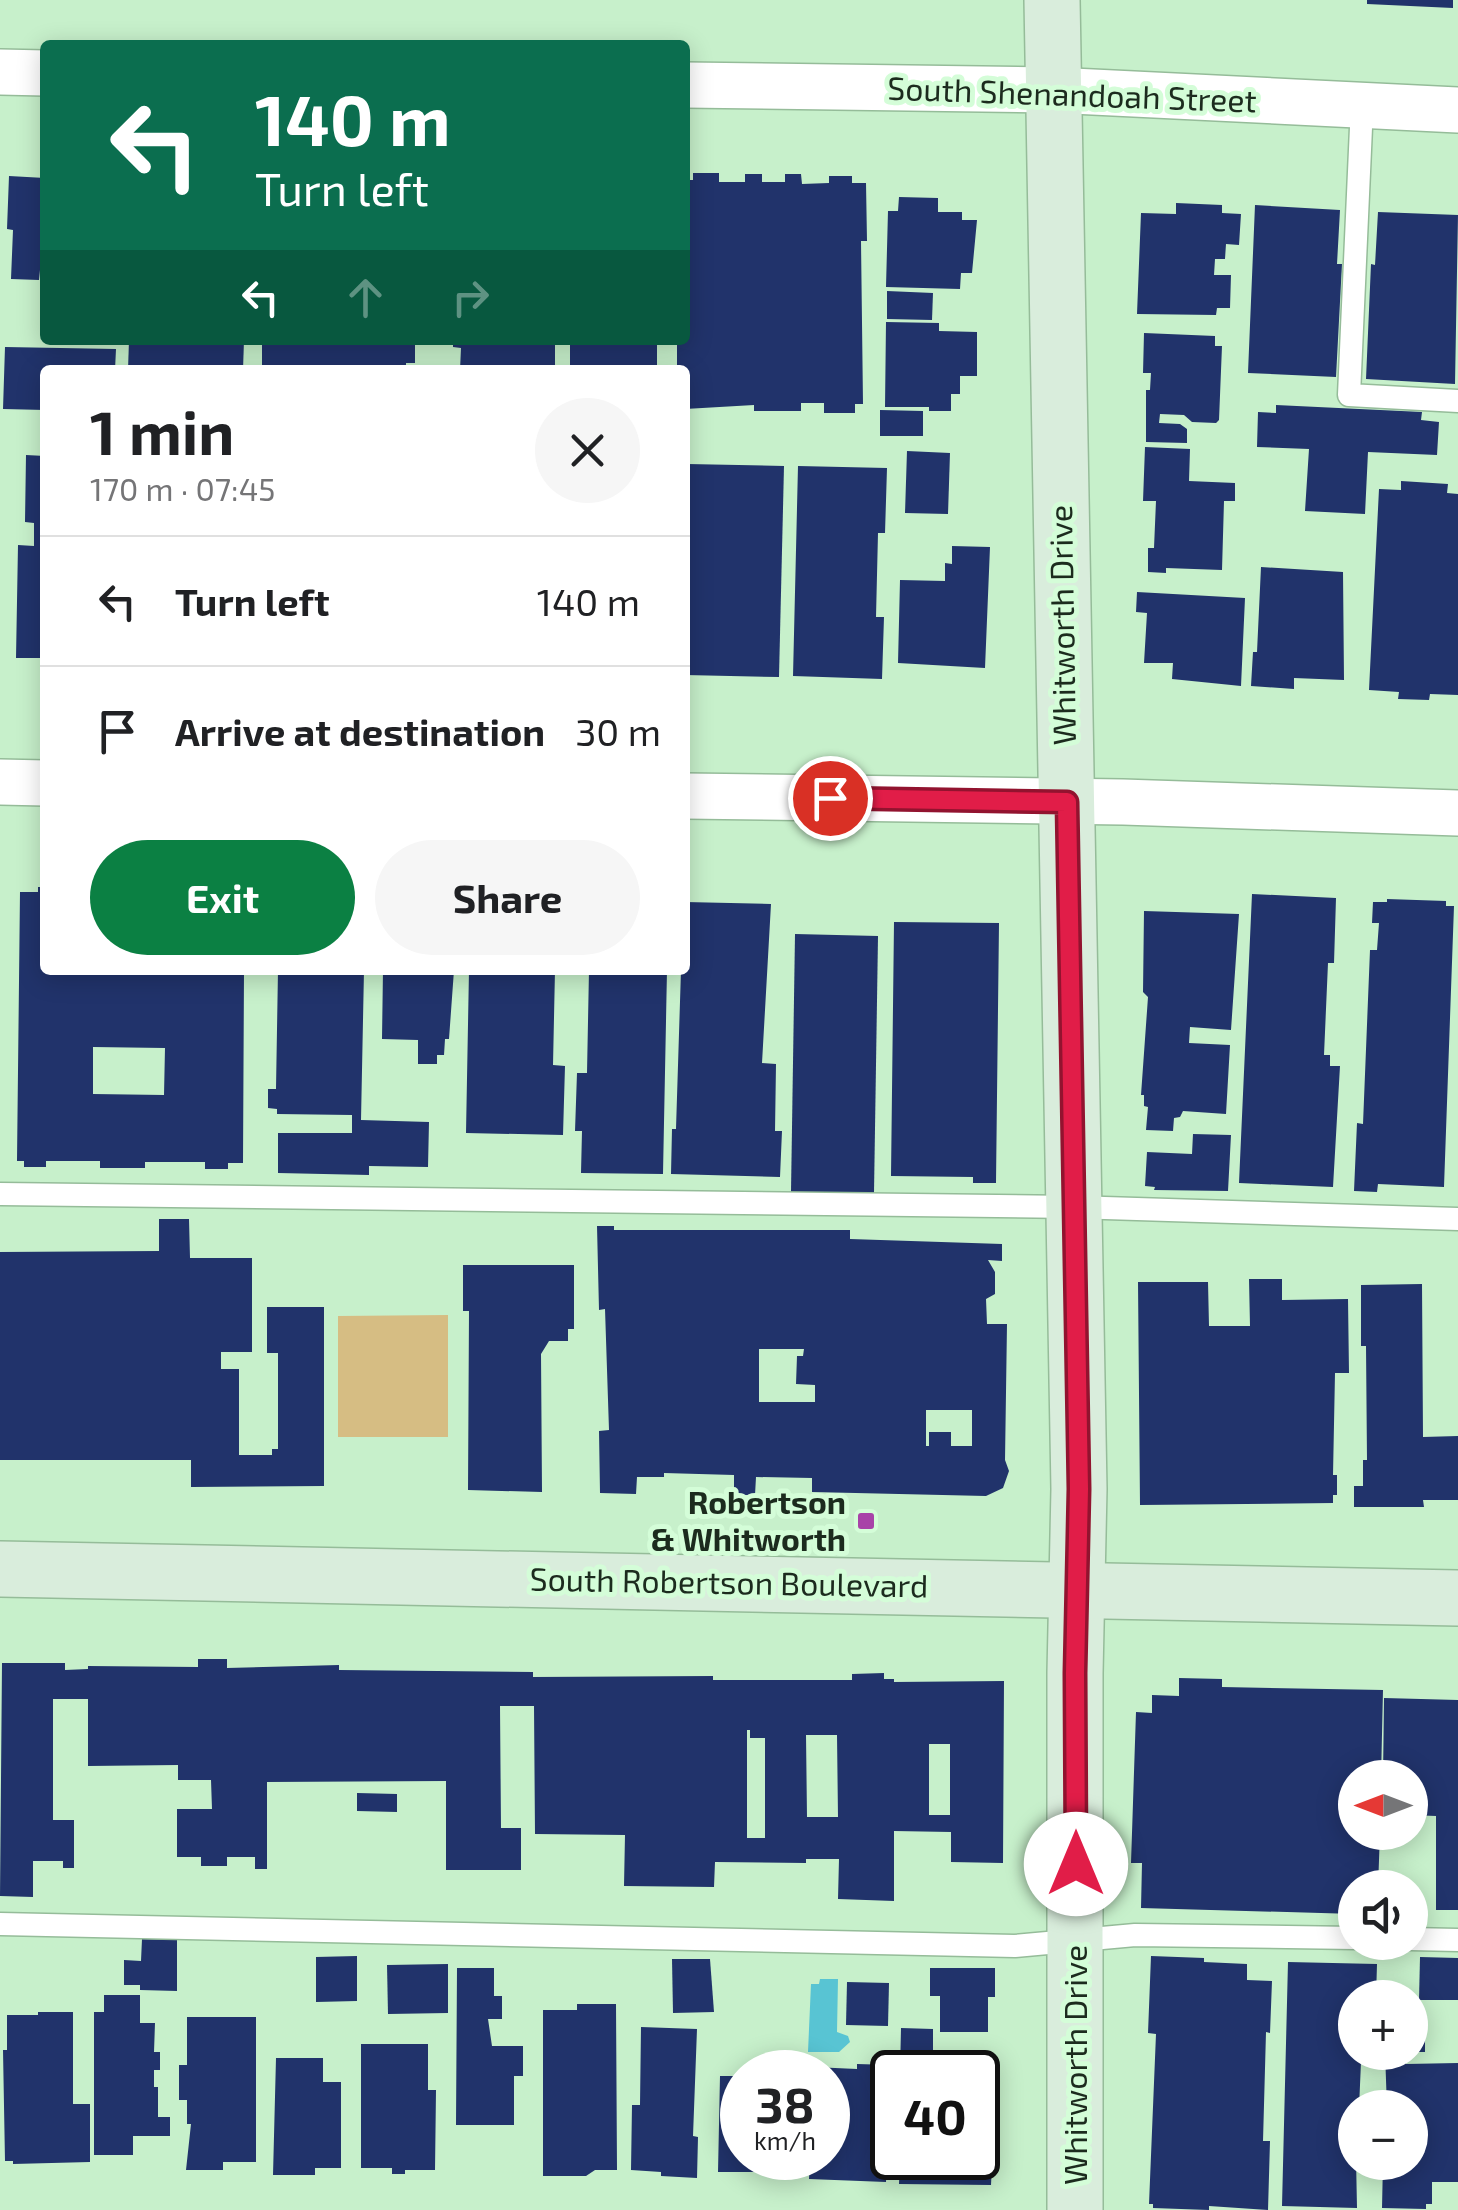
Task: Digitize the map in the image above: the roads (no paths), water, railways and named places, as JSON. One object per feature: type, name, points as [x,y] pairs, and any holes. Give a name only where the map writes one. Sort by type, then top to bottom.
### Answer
[{"type":"street","name":"Whitworth Drive","points":[[1052,0],[1079,1489],[1075,2210]]},
{"type":"street","points":[[0,72],[40,73]]},
{"type":"street","name":"South Shenandoah Street","points":[[690,85],[1052,90],[1458,110]]},
{"type":"street","points":[[0,782],[40,783]]},
{"type":"street","points":[[690,796],[1458,812]]},
{"type":"street","name":"South Robertson Boulevard","points":[[0,1570],[1458,1598]]},
{"type":"lane","points":[[1362,105],[1349,395],[1458,401]]},
{"type":"lane","points":[[0,1194],[1074,1206],[1458,1219]]},
{"type":"lane","points":[[0,1924],[1015,1946],[1135,1935],[1338,1938]]},
{"type":"lane","points":[[1428,1939],[1458,1940]]},
{"type":"water","points":[[820,1979],[838,1979],[837,2032],[848,2036],[850,2042],[841,2050],[808,2050],[811,1984],[819,1984]]},
{"type":"place","name":"Robertson & Whitworth","points":[[866,1521]]}]
